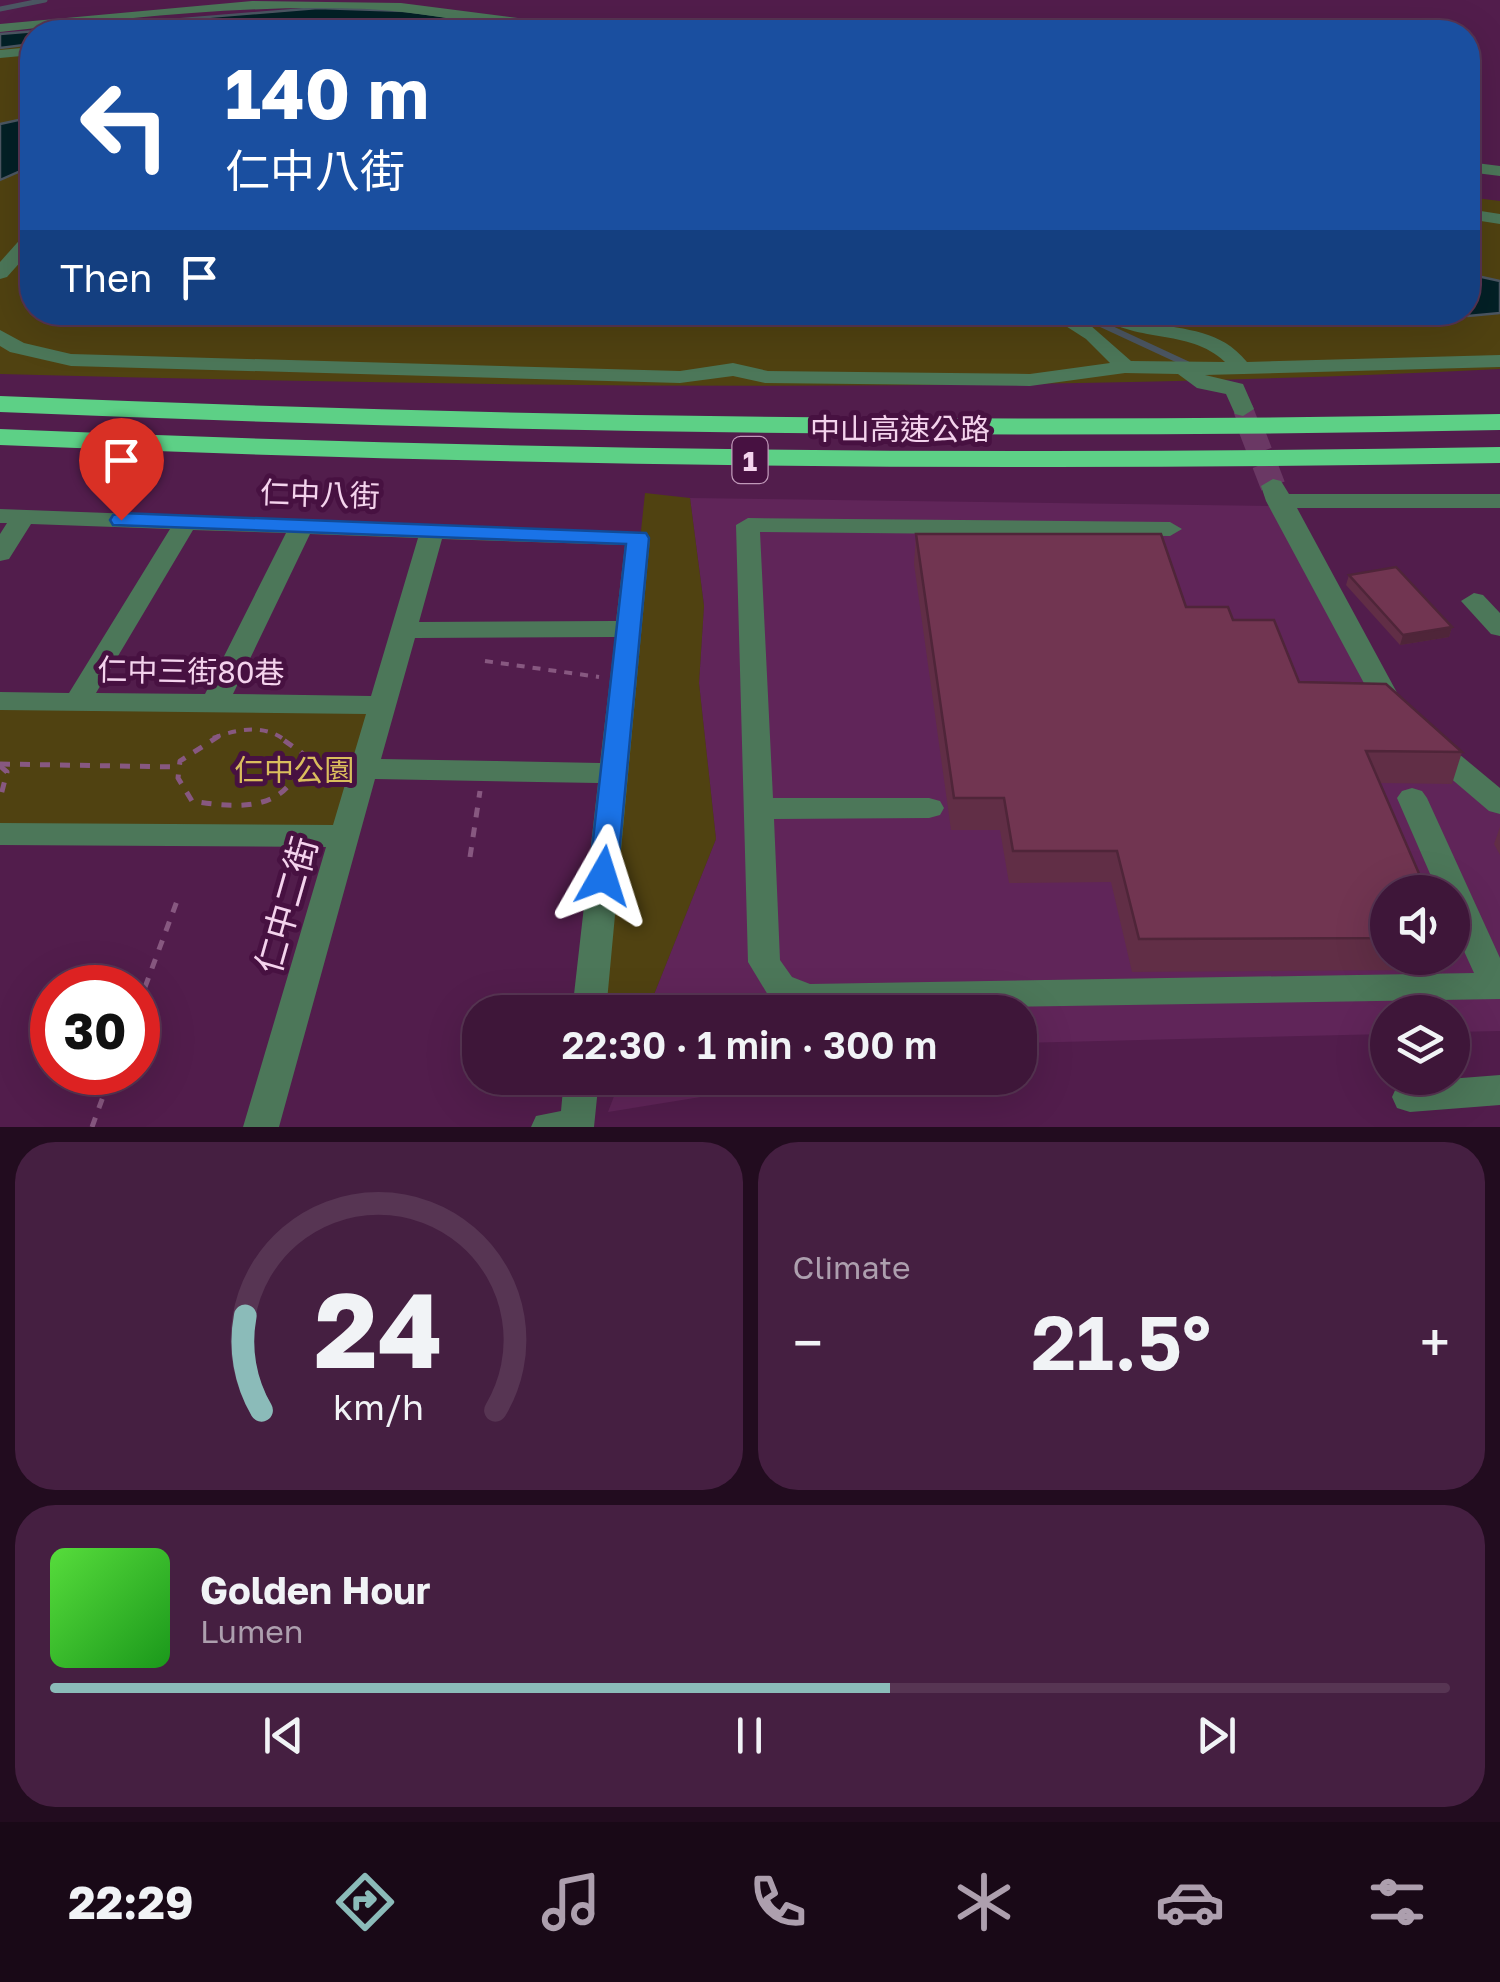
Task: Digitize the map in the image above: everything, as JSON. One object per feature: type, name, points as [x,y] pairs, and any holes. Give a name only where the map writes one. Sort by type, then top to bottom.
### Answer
[{"type":"highway","name":"中山高速公路","points":[[0,404],[766,428],[1304,428],[1500,422]]},
{"type":"highway","points":[[1304,428],[1500,413]]},
{"type":"highway","name":"中山高速公路","points":[[0,437],[419,454],[983,462],[1500,455]]},
{"type":"highway","points":[[983,462],[1331,474],[1500,470]]},
{"type":"street","points":[[76,20],[172,10],[338,4],[413,8],[504,20]]},
{"type":"street","points":[[0,274],[20,252]]},
{"type":"street","points":[[1079,325],[1109,348],[1125,367]]},
{"type":"street","points":[[1135,325],[1203,336],[1228,350],[1241,369]]},
{"type":"street","points":[[0,336],[17,348],[71,360],[680,377],[718,368],[748,370],[764,378],[1030,380],[1125,367],[1241,369],[1500,362]]},
{"type":"street","points":[[1175,368],[1205,383],[1235,388],[1243,409]]},
{"type":"street","points":[[1500,501],[1276,493],[1394,713],[1500,804]]},
{"type":"street","points":[[0,554],[12,516]]},
{"type":"street","name":"仁中八街","points":[[12,516],[638,538],[629,629]]},
{"type":"street","points":[[77,702],[186,522]]},
{"type":"street","points":[[1170,529],[748,525],[764,962],[780,986],[809,997],[1498,986],[1412,798]]},
{"type":"street","points":[[214,704],[302,526]]},
{"type":"street","name":"仁中二街","points":[[262,1127],[432,531]]},
{"type":"street","points":[[1474,602],[1500,628]]},
{"type":"street","points":[[404,630],[629,629],[590,995]]},
{"type":"street","name":"仁中三街80巷","points":[[0,701],[382,706]]},
{"type":"street","points":[[364,769],[614,773]]},
{"type":"street","points":[[758,808],[930,808]]},
{"type":"street","points":[[0,834],[345,836]]},
{"type":"street","points":[[1410,1098],[1500,1090]]},
{"type":"street","points":[[563,1126],[575,1095]]},
{"type":"path","points":[[484,661],[624,680]]},
{"type":"path","points":[[248,729],[274,733],[291,742],[302,753],[300,766],[293,785],[271,799],[241,806],[192,801],[178,778],[180,761],[200,743],[221,733],[248,729]]},
{"type":"path","points":[[0,765],[179,767]]},
{"type":"path","points":[[0,765],[7,772],[0,799]]},
{"type":"path","points":[[300,766],[364,769]]},
{"type":"path","points":[[470,858],[483,771]]},
{"type":"path","points":[[154,965],[178,901]]},
{"type":"path","points":[[92,1127],[104,1095]]},
{"type":"shaded area","points":[[318,8],[406,11],[473,20],[171,20]]},
{"type":"shaded area","points":[[20,32],[20,46],[0,48],[0,34]]},
{"type":"shaded area","points":[[20,120],[20,171],[0,180],[0,124]]},
{"type":"shaded area","points":[[1480,277],[1500,281],[1500,313],[1480,315]]},
{"type":"shaded area","points":[[690,498],[1274,506],[1383,715],[1500,809],[1500,1031],[1470,1032],[1470,995],[1370,995],[1370,1034],[1037,1043],[1037,995],[654,995],[716,839],[699,683],[704,605]]},
{"type":"shaded area","points":[[614,1095],[713,1095],[608,1112]]},
{"type":"green space","points":[[20,46],[20,325],[1480,325],[1480,198],[1500,201],[1500,369],[1125,382],[750,386],[0,374],[0,48]]},
{"type":"green space","points":[[645,493],[690,498],[704,606],[699,683],[716,839],[654,995],[592,995]]},
{"type":"green space","name":"仁中公園","points":[[0,701],[382,705],[345,836],[0,834]]},
{"type":"building","points":[[916,534],[1161,534],[1186,607],[1228,607],[1233,620],[1274,620],[1299,682],[1386,684],[1462,752],[1366,751],[1420,875],[1370,875],[1370,938],[1139,939],[1117,851],[1013,851],[1004,798],[954,798]]},
{"type":"building","points":[[1396,567],[1452,627],[1403,635],[1349,575]]},
{"type":"waterway","points":[[0,9],[45,0]]},
{"type":"waterway","points":[[1103,325],[1187,364]]},
{"type":"tunnel","points":[[1243,409],[1252,432]]},
{"type":"tunnel","points":[[1251,429],[1273,486]]},
{"type":"route","points":[[121,520],[638,538],[603,876]]}]
